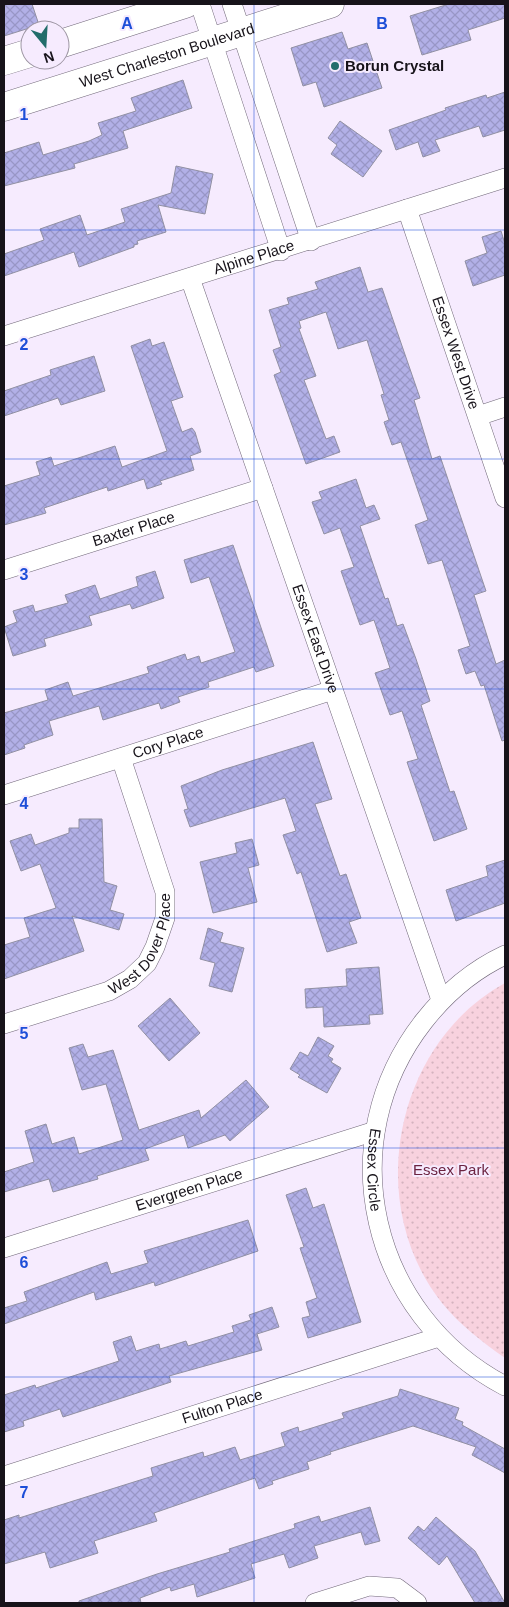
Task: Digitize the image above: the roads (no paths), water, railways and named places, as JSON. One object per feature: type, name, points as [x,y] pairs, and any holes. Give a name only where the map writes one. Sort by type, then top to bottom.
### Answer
[{"type":"main road","name":"West Charleston Boulevard","points":[[70,42],[200,17],[236,16],[330,4]]},
{"type":"main road","name":"West Charleston Boulevard","points":[[4,107],[200,17]]},
{"type":"main road","points":[[4,62],[20,56]]},
{"type":"street","points":[[236,16],[311,241]]},
{"type":"street","points":[[200,17],[281,251]]},
{"type":"street","name":"Alpine Place","points":[[4,336],[281,251],[505,178]]},
{"type":"street","name":"Essex West Drive","points":[[407,209],[505,498]]},
{"type":"street","name":"Essex East Drive","points":[[190,278],[440,1000]]},
{"type":"street","points":[[478,416],[505,408]]},
{"type":"street","name":"Baxter Place","points":[[4,570],[263,488]]},
{"type":"street","name":"Cory Place","points":[[4,795],[333,690]]},
{"type":"street","name":"West Dover Place","points":[[4,1024],[109,991],[130,979],[147,963],[156,946],[165,918],[165,892],[122,758]]},
{"type":"street","name":"Essex Circle","points":[[505,955],[485,964],[440,1000],[410,1039],[387,1084],[374,1131],[372,1176],[377,1220],[390,1263],[411,1302],[439,1337],[470,1364],[505,1386]]},
{"type":"street","name":"Evergreen Place","points":[[4,1248],[374,1131]]},
{"type":"street","name":"Fulton Place","points":[[4,1476],[439,1337]]},
{"type":"street","points":[[316,1603],[369,1586],[397,1588],[417,1603]]},
{"type":"place","name":"Borun Crystal","points":[[335,66]]},
{"type":"park label","name":"Essex Park","points":[[451,1170]]}]
